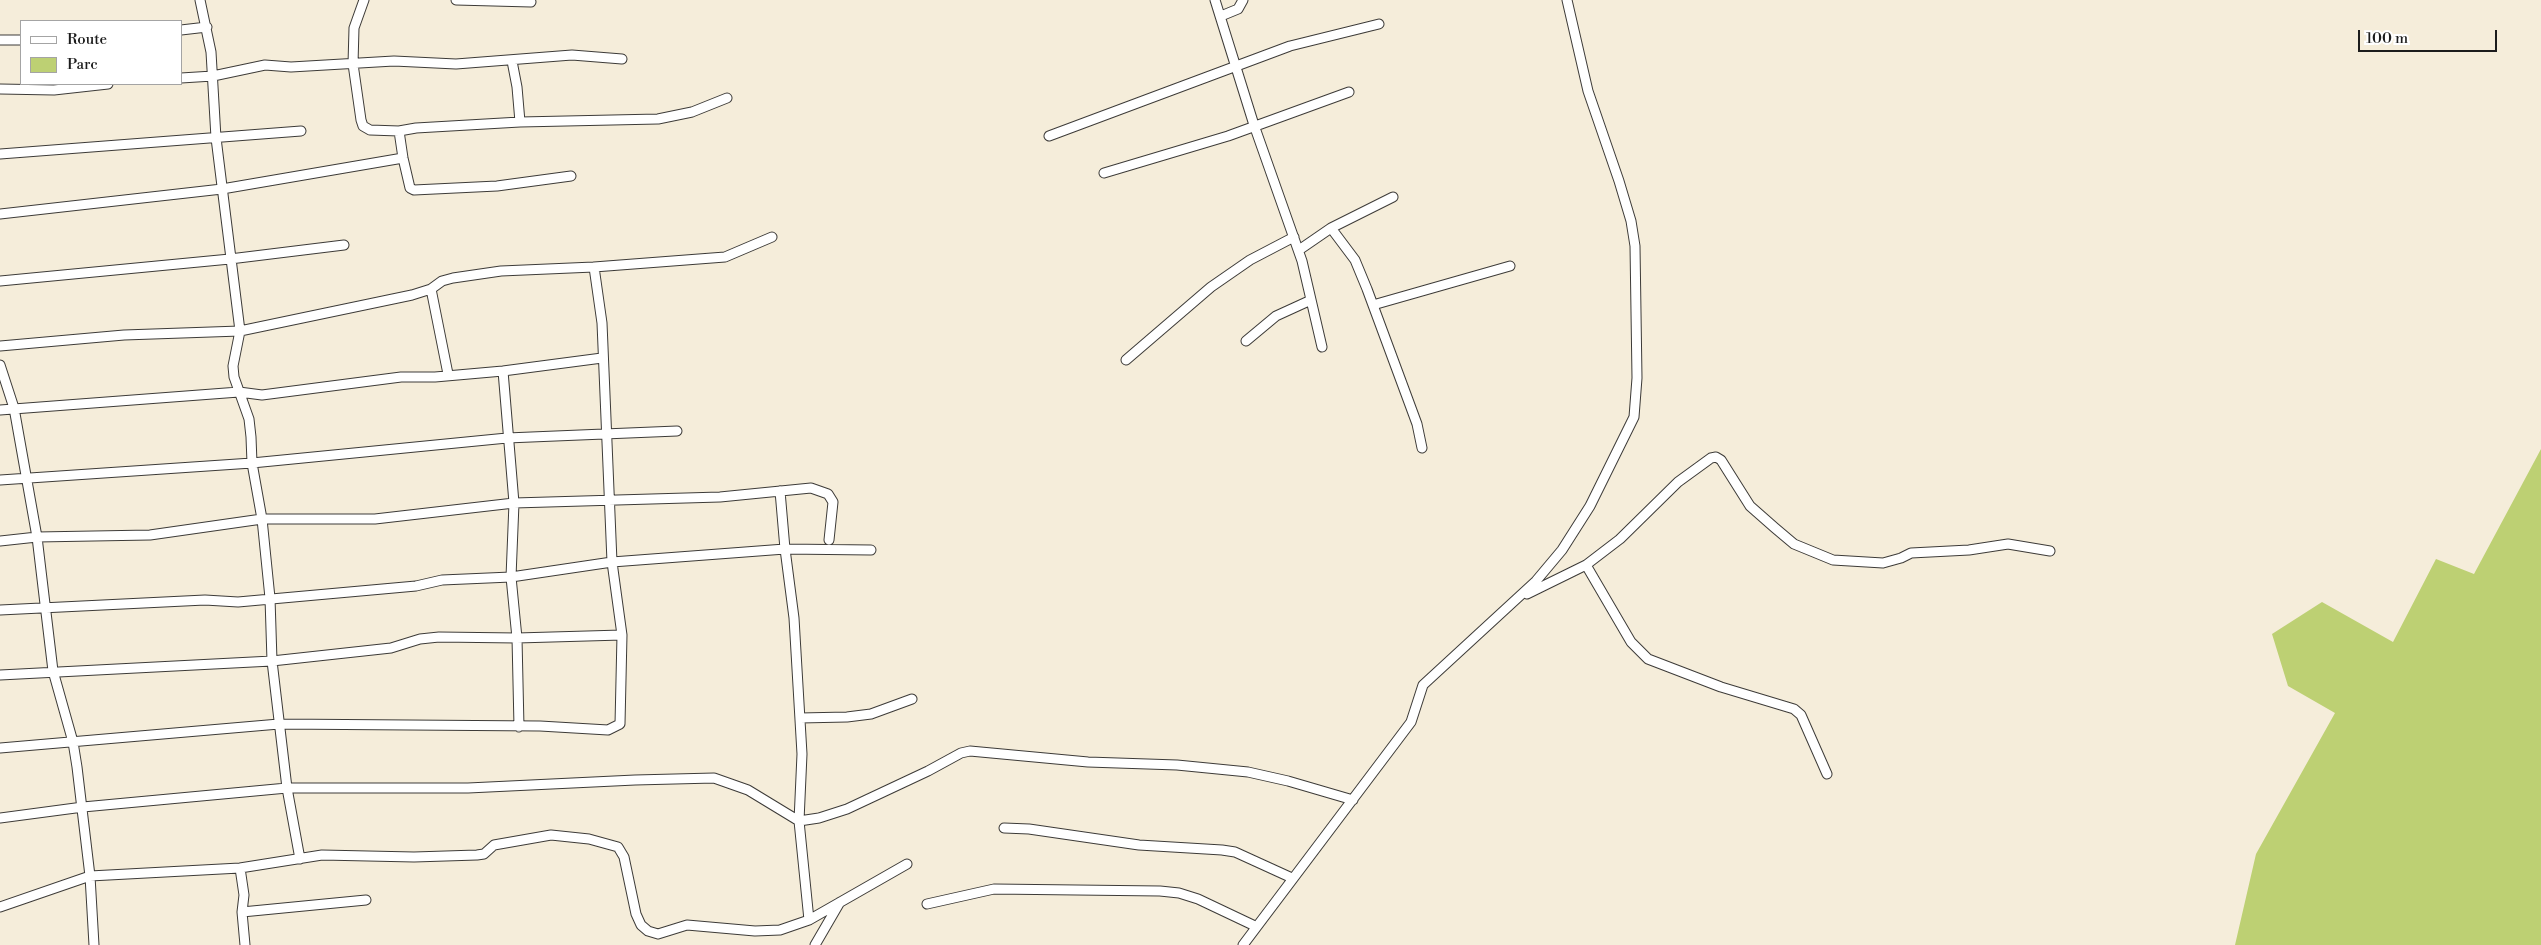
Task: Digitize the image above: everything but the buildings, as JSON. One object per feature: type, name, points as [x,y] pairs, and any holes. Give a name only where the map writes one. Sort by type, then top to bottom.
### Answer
[{"type":"street","points":[[200,0],[207,27],[213,76],[216,138],[240,331],[233,366],[239,392],[249,419],[252,463],[262,519],[270,598],[272,661],[286,788],[300,859]]},
{"type":"street","points":[[364,0],[354,28],[353,64],[363,126],[370,130],[399,131],[416,128],[520,122],[658,119],[692,112],[727,98]]},
{"type":"street","points":[[456,0],[531,2]]},
{"type":"street","points":[[1216,0],[1254,125],[1299,250],[1322,347]]},
{"type":"street","points":[[1221,16],[1238,9],[1243,0]]},
{"type":"street","points":[[1243,945],[1255,926],[1412,722],[1422,685],[1536,581],[1562,550],[1590,506],[1629,428],[1636,400],[1635,246],[1631,221],[1588,91],[1566,0]]},
{"type":"street","points":[[1049,136],[1131,107],[1235,65],[1290,46],[1379,24]]},
{"type":"street","points":[[182,30],[207,27]]},
{"type":"street","points":[[0,40],[20,40]]},
{"type":"street","points":[[182,78],[213,76],[265,65],[291,68],[394,61],[456,64],[572,56],[622,60]]},
{"type":"street","points":[[512,61],[517,87],[520,122]]},
{"type":"street","points":[[0,89],[54,90],[99,85]]},
{"type":"street","points":[[1104,174],[1228,136],[1349,92]]},
{"type":"street","points":[[0,154],[301,131]]},
{"type":"street","points":[[399,131],[402,158],[410,188],[414,190],[505,186],[571,176]]},
{"type":"street","points":[[0,214],[222,189],[402,158]]},
{"type":"street","points":[[1299,250],[1331,228],[1393,197]]},
{"type":"street","points":[[1331,228],[1355,260],[1417,424],[1422,448]]},
{"type":"street","points":[[0,346],[124,335],[240,331],[361,307],[430,289],[442,281],[501,271],[594,267],[725,257],[772,237]]},
{"type":"street","points":[[1126,360],[1211,287],[1250,260],[1294,237]]},
{"type":"street","points":[[0,281],[230,260],[344,245]]},
{"type":"street","points":[[1373,305],[1510,266]]},
{"type":"street","points":[[0,748],[279,724],[608,730],[620,724],[622,635],[612,562],[611,500],[605,433],[602,323],[594,267]]},
{"type":"street","points":[[430,289],[448,374]]},
{"type":"street","points":[[1246,341],[1276,316],[1312,300]]},
{"type":"street","points":[[0,410],[239,392],[262,395],[401,377],[435,377],[448,374],[503,371],[602,358]]},
{"type":"street","points":[[0,364],[14,408],[28,477],[53,671],[73,742],[83,807],[94,945]]},
{"type":"street","points":[[503,371],[507,438],[514,504],[511,576],[517,638],[519,727]]},
{"type":"street","points":[[0,480],[252,463],[507,438],[677,431]]},
{"type":"street","points":[[1519,597],[1586,565],[1620,539],[1678,482],[1711,458],[1716,457],[1721,460],[1750,506],[1794,544],[1833,560],[1883,563],[1901,558],[1910,553],[1969,550],[2008,544],[2050,551]]},
{"type":"street","points":[[0,541],[36,537],[150,535],[262,519],[375,519],[514,504],[720,497],[811,488],[828,494],[833,502],[830,540]]},
{"type":"street","points":[[780,491],[794,618],[802,754],[799,821],[808,920]]},
{"type":"street","points":[[0,610],[204,600],[238,602],[416,586],[442,580],[511,576],[612,562],[785,549],[840,552],[871,550]]},
{"type":"street","points":[[1586,565],[1631,642],[1648,659],[1721,687],[1794,709],[1801,716],[1827,774]]},
{"type":"street","points":[[0,675],[272,661],[390,648],[439,636],[517,638],[622,635]]},
{"type":"street","points":[[800,718],[847,717],[872,714],[912,699]]},
{"type":"street","points":[[0,818],[83,807],[286,788],[468,788],[714,778],[748,790],[799,821],[819,818],[847,809],[928,771],[961,753],[970,751],[1088,762],[1177,765],[1248,772],[1288,781],[1353,800]]},
{"type":"street","points":[[1004,828],[1139,845],[1235,852],[1292,878]]},
{"type":"street","points":[[0,907],[90,876],[240,868],[322,855],[478,855],[484,854],[494,845],[551,835],[589,838],[613,844],[621,850],[636,914],[641,925],[648,931],[658,934],[686,925],[755,931],[780,930],[808,920],[907,864]]},
{"type":"street","points":[[240,868],[244,895],[242,912],[245,945]]},
{"type":"street","points":[[927,904],[994,889],[1160,891],[1179,893],[1198,899],[1255,926]]},
{"type":"street","points":[[242,912],[366,900]]},
{"type":"street","points":[[815,945],[842,900]]},
{"type":"green space","points":[[2541,449],[2541,945],[2235,945],[2256,854],[2335,713],[2288,686],[2272,634],[2322,602],[2393,642],[2436,559],[2474,574]]}]
